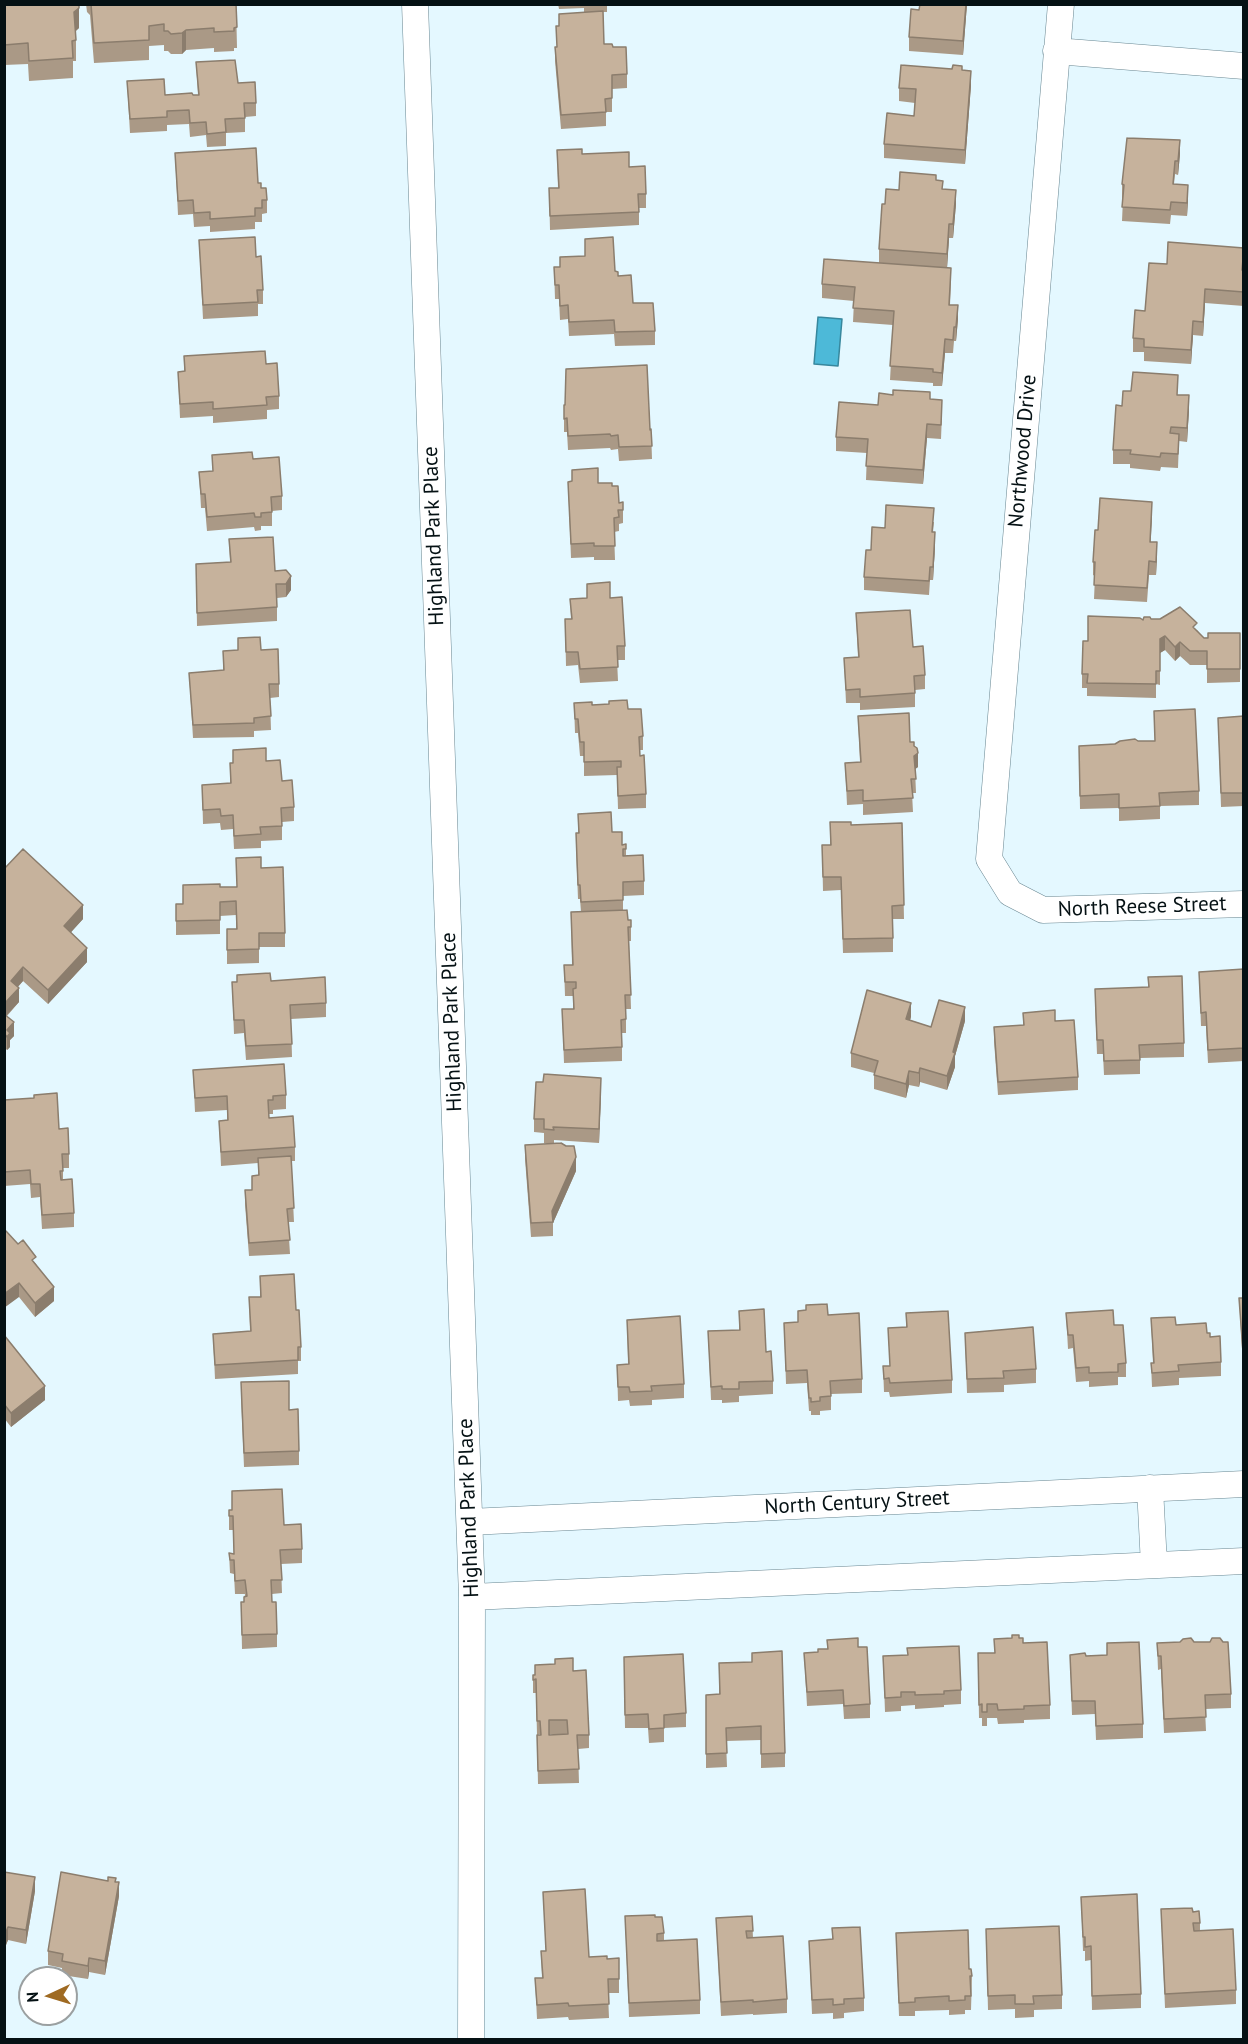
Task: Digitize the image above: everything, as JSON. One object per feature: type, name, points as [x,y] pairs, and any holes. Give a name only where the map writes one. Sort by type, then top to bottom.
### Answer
[{"type":"street","name":"Highland Park Place","points":[[415,4],[470,1522],[472,1597],[471,2040]]},
{"type":"street","name":"Northwood Drive","points":[[1010,893],[989,860],[1061,4]]},
{"type":"street","points":[[1056,51],[1244,66]]},
{"type":"street","name":"North Reese Street","points":[[1010,893],[1043,910],[1244,904]]},
{"type":"street","name":"North Century Street","points":[[470,1522],[1244,1484]]},
{"type":"street","points":[[1150,1488],[1154,1565]]},
{"type":"street","points":[[472,1597],[1244,1561]]},
{"type":"water","points":[[818,317],[842,319],[838,366],[814,364]]},
{"type":"building","points":[[4,4],[79,4],[79,8],[74,12],[76,40],[72,41],[73,58],[29,61],[28,43],[4,45]]},
{"type":"building","points":[[91,4],[236,4],[237,27],[234,31],[214,32],[214,28],[186,30],[182,33],[171,34],[164,31],[164,24],[149,26],[149,40],[94,43]]},
{"type":"building","points":[[920,4],[966,4],[963,41],[909,37],[911,9],[919,10]]},
{"type":"building","points":[[603,11],[604,44],[626,47],[627,74],[612,75],[612,98],[605,99],[606,112],[561,115],[555,47],[557,47],[556,26],[559,26],[559,14]]},
{"type":"building","points":[[235,60],[238,83],[255,82],[256,103],[244,103],[245,118],[225,119],[226,132],[207,134],[206,122],[190,123],[189,110],[167,111],[167,117],[130,119],[127,81],[164,79],[165,95],[192,93],[199,95],[196,62]]},
{"type":"building","points":[[901,65],[952,69],[953,65],[962,66],[962,70],[971,71],[965,150],[884,144],[887,113],[914,116],[916,89],[899,88]]},
{"type":"building","points":[[1127,138],[1180,140],[1173,184],[1188,185],[1187,203],[1171,202],[1170,210],[1122,207]]},
{"type":"building","points":[[256,148],[258,183],[261,183],[261,188],[266,188],[267,200],[262,200],[262,208],[255,208],[255,216],[210,219],[210,212],[194,213],[193,200],[178,201],[175,153]]},
{"type":"building","points":[[582,149],[582,154],[629,152],[629,167],[645,166],[646,194],[638,194],[639,212],[550,216],[549,188],[559,188],[557,150]]},
{"type":"building","points":[[900,172],[936,175],[936,180],[943,181],[942,189],[956,190],[953,224],[949,224],[947,254],[879,249],[882,204],[885,204],[886,189],[899,190]]},
{"type":"building","points":[[255,237],[256,257],[261,256],[263,290],[257,290],[258,302],[203,305],[199,240]]},
{"type":"building","points":[[613,237],[615,271],[618,272],[618,276],[631,275],[633,303],[653,303],[655,331],[615,332],[614,320],[569,322],[568,305],[560,306],[559,285],[555,285],[554,267],[560,267],[560,257],[585,256],[585,239]]},
{"type":"building","points":[[1168,242],[1244,248],[1242,270],[1244,270],[1244,292],[1205,289],[1203,322],[1193,321],[1191,350],[1144,347],[1144,339],[1133,338],[1135,310],[1145,311],[1149,263],[1167,264]]},
{"type":"building","points":[[824,259],[951,268],[949,305],[958,305],[953,340],[945,339],[942,373],[933,372],[933,369],[890,366],[894,311],[853,308],[855,287],[822,284]]},
{"type":"building","points":[[265,351],[266,364],[277,363],[279,396],[266,397],[267,405],[213,409],[213,402],[180,404],[178,372],[185,371],[184,356]]},
{"type":"building","points":[[647,365],[652,446],[619,447],[618,435],[611,436],[610,434],[568,436],[567,418],[564,419],[566,369]]},
{"type":"building","points":[[1133,372],[1178,375],[1177,395],[1189,395],[1187,428],[1171,427],[1170,433],[1179,434],[1178,454],[1161,453],[1160,457],[1130,454],[1131,450],[1113,450],[1116,405],[1122,406],[1123,391],[1131,391]]},
{"type":"building","points":[[893,390],[930,392],[930,399],[942,400],[941,425],[927,424],[923,470],[866,466],[868,439],[836,437],[839,402],[878,405],[879,393],[893,395]]},
{"type":"building","points":[[252,452],[253,459],[279,457],[282,496],[271,497],[272,512],[261,513],[261,517],[255,517],[254,513],[207,517],[205,494],[201,494],[199,472],[213,471],[212,455]]},
{"type":"building","points":[[598,468],[598,483],[612,483],[612,486],[618,486],[619,503],[623,502],[623,510],[618,510],[619,517],[614,518],[615,546],[594,546],[594,543],[571,544],[568,482],[572,481],[572,470]]},
{"type":"building","points":[[1100,498],[1152,502],[1150,542],[1157,542],[1156,562],[1149,561],[1147,588],[1094,585],[1095,530],[1098,530]]},
{"type":"building","points":[[886,505],[934,508],[933,567],[930,567],[929,581],[864,577],[866,550],[871,550],[872,527],[885,528]]},
{"type":"building","points":[[273,537],[275,571],[286,570],[291,576],[286,584],[276,584],[277,607],[197,613],[196,564],[231,562],[229,539]]},
{"type":"building","points":[[610,582],[610,598],[622,597],[625,646],[617,646],[618,667],[580,669],[578,652],[566,652],[565,619],[572,619],[570,599],[587,598],[587,584]]},
{"type":"building","points":[[1180,607],[1197,623],[1193,627],[1204,638],[1208,638],[1208,633],[1240,633],[1240,669],[1207,669],[1207,651],[1190,651],[1180,642],[1175,647],[1165,636],[1160,639],[1160,671],[1156,671],[1156,684],[1087,683],[1088,674],[1082,674],[1083,641],[1088,641],[1088,616],[1160,619]]},
{"type":"building","points":[[910,610],[913,647],[923,646],[925,675],[914,676],[915,693],[860,697],[860,689],[846,690],[844,658],[859,657],[856,613]]},
{"type":"building","points":[[260,637],[261,650],[278,649],[279,684],[269,684],[271,716],[254,718],[254,723],[193,725],[189,673],[224,670],[223,651],[238,650],[238,638]]},
{"type":"building","points":[[627,700],[628,709],[641,709],[643,736],[639,737],[640,756],[644,755],[646,794],[618,796],[617,767],[621,767],[621,761],[584,762],[584,742],[580,742],[574,703],[592,702],[592,705]]},
{"type":"building","points":[[1195,709],[1199,791],[1159,793],[1160,806],[1119,808],[1119,794],[1080,796],[1079,746],[1115,744],[1135,739],[1155,741],[1154,711]]},
{"type":"building","points":[[909,713],[910,742],[914,742],[918,753],[914,756],[916,779],[911,779],[913,798],[863,801],[863,790],[847,791],[845,763],[861,762],[858,716]]},
{"type":"building","points":[[1244,716],[1244,793],[1221,793],[1218,718]]},
{"type":"building","points":[[266,748],[266,761],[280,760],[282,781],[292,780],[294,807],[281,808],[282,826],[260,827],[261,834],[234,836],[233,815],[221,816],[220,809],[203,810],[202,785],[231,783],[230,763],[233,763],[233,750]]},
{"type":"building","points":[[611,812],[612,832],[622,832],[622,845],[626,844],[623,856],[643,855],[644,881],[623,882],[623,900],[581,902],[576,833],[579,833],[578,814]]},
{"type":"building","points":[[830,822],[851,822],[851,825],[902,823],[904,905],[892,906],[893,938],[843,939],[841,877],[823,877],[822,845],[831,845]]},
{"type":"building","points":[[23,849],[83,905],[64,926],[87,948],[48,990],[23,967],[11,981],[19,988],[4,1004],[4,869]]},
{"type":"building","points":[[261,857],[261,868],[283,867],[285,933],[259,933],[259,949],[227,950],[227,929],[237,929],[236,901],[220,902],[220,920],[176,921],[176,904],[183,904],[183,885],[220,884],[220,887],[237,887],[236,858]]},
{"type":"building","points":[[627,910],[628,920],[631,920],[631,927],[628,927],[631,995],[625,995],[626,1019],[621,1020],[622,1047],[564,1050],[562,1009],[574,1009],[573,989],[576,988],[576,982],[565,982],[564,965],[573,965],[571,912]]},
{"type":"building","points":[[1244,969],[1244,1048],[1208,1050],[1206,1012],[1201,1013],[1199,972]]},
{"type":"building","points":[[270,973],[271,981],[325,977],[326,1003],[290,1005],[292,1044],[246,1046],[244,1020],[234,1020],[232,982],[237,982],[237,975]]},
{"type":"building","points":[[1182,976],[1184,1043],[1139,1045],[1140,1060],[1104,1061],[1103,1040],[1097,1040],[1095,989],[1149,987],[1148,977]]},
{"type":"building","points":[[867,990],[911,1003],[906,1019],[931,1027],[939,1000],[965,1007],[953,1052],[955,1053],[947,1076],[920,1068],[919,1073],[909,1071],[906,1084],[874,1075],[878,1061],[851,1053]]},
{"type":"building","points":[[1055,1010],[1055,1021],[1074,1020],[1078,1077],[998,1082],[994,1027],[1024,1025],[1023,1013]]},
{"type":"building","points":[[4,1014],[14,1022],[7,1030],[10,1033],[7,1037],[4,1033]]},
{"type":"building","points":[[284,1064],[286,1095],[273,1096],[273,1100],[268,1100],[269,1118],[293,1116],[295,1147],[221,1152],[219,1121],[228,1120],[227,1096],[195,1098],[193,1070]]},
{"type":"building","points":[[544,1074],[601,1078],[599,1129],[553,1127],[554,1130],[544,1129],[544,1119],[534,1119],[536,1082],[543,1082]]},
{"type":"building","points":[[57,1093],[59,1129],[68,1128],[69,1154],[62,1154],[61,1180],[72,1179],[74,1213],[42,1215],[40,1184],[31,1184],[30,1170],[4,1172],[4,1100],[34,1098],[34,1095]]},
{"type":"building","points":[[561,1143],[574,1146],[576,1157],[552,1211],[553,1222],[531,1223],[525,1145]]},
{"type":"building","points":[[291,1156],[294,1208],[287,1209],[290,1240],[249,1243],[245,1190],[252,1190],[252,1176],[259,1175],[258,1158]]},
{"type":"building","points":[[6,1231],[18,1244],[23,1240],[36,1257],[32,1260],[54,1287],[35,1303],[19,1283],[4,1294],[4,1232]]},
{"type":"building","points":[[294,1274],[301,1347],[298,1347],[298,1360],[215,1365],[213,1334],[251,1331],[249,1297],[261,1297],[260,1276]]},
{"type":"building","points":[[1239,1298],[1244,1298],[1244,1352],[1243,1352]]},
{"type":"building","points":[[827,1304],[828,1315],[859,1313],[862,1379],[830,1381],[831,1396],[820,1397],[820,1401],[811,1402],[807,1370],[786,1371],[784,1323],[798,1322],[798,1311],[806,1310],[806,1305]]},
{"type":"building","points":[[764,1309],[766,1352],[771,1351],[773,1381],[739,1382],[739,1389],[711,1387],[708,1331],[740,1330],[739,1311]]},
{"type":"building","points":[[1113,1310],[1114,1325],[1123,1325],[1126,1363],[1118,1364],[1118,1372],[1089,1373],[1089,1367],[1076,1368],[1073,1335],[1068,1335],[1066,1313]]},
{"type":"building","points":[[948,1311],[952,1380],[890,1383],[889,1378],[884,1379],[883,1366],[890,1366],[888,1328],[907,1327],[906,1313]]},
{"type":"building","points":[[680,1316],[684,1384],[651,1386],[652,1391],[630,1392],[629,1387],[618,1387],[617,1365],[629,1364],[627,1320]]},
{"type":"building","points":[[1175,1317],[1176,1325],[1206,1323],[1210,1337],[1220,1336],[1221,1362],[1178,1365],[1179,1371],[1152,1373],[1151,1363],[1154,1363],[1151,1318]]},
{"type":"building","points":[[1033,1327],[1036,1369],[1003,1371],[1004,1378],[967,1379],[965,1333]]},
{"type":"building","points":[[4,1335],[45,1386],[11,1413],[4,1404]]},
{"type":"building","points":[[289,1381],[289,1410],[298,1409],[299,1451],[244,1453],[241,1382]]},
{"type":"building","points":[[282,1489],[284,1525],[301,1524],[302,1549],[280,1550],[282,1580],[271,1580],[272,1602],[276,1602],[277,1634],[242,1635],[241,1602],[244,1602],[244,1597],[247,1596],[245,1580],[235,1581],[234,1560],[230,1560],[229,1553],[234,1554],[233,1516],[229,1516],[229,1510],[232,1510],[232,1491]]},
{"type":"building","points":[[1012,1635],[1019,1635],[1019,1638],[1023,1638],[1023,1643],[1047,1642],[1050,1705],[998,1710],[997,1704],[987,1704],[987,1712],[982,1712],[982,1704],[979,1705],[978,1653],[995,1653],[994,1639],[1012,1638]]},
{"type":"building","points":[[858,1638],[858,1647],[867,1647],[870,1704],[844,1706],[843,1690],[807,1692],[804,1653],[828,1649],[827,1640]]},
{"type":"building","points":[[1191,1638],[1194,1642],[1210,1642],[1212,1638],[1220,1638],[1223,1642],[1228,1642],[1231,1694],[1205,1695],[1206,1717],[1164,1719],[1161,1656],[1158,1656],[1157,1643],[1180,1642]]},
{"type":"building","points":[[1139,1642],[1143,1724],[1096,1726],[1095,1701],[1072,1701],[1070,1655],[1085,1653],[1086,1656],[1107,1655],[1107,1643]]},
{"type":"building","points":[[959,1646],[961,1690],[944,1691],[944,1694],[915,1695],[915,1692],[901,1692],[901,1697],[885,1698],[883,1656],[908,1655],[907,1648]]},
{"type":"building","points":[[782,1651],[785,1753],[761,1754],[761,1726],[726,1728],[727,1753],[706,1754],[706,1695],[720,1694],[719,1663],[752,1662],[752,1653]]},
{"type":"building","points":[[683,1654],[686,1713],[664,1715],[664,1728],[649,1729],[648,1714],[625,1715],[624,1657]]},
{"type":"building","points":[[573,1658],[573,1671],[586,1670],[589,1735],[577,1735],[579,1769],[538,1771],[537,1735],[541,1735],[540,1721],[537,1721],[536,1679],[533,1680],[533,1675],[535,1675],[535,1665],[555,1664],[555,1659]],"holes":[[[549,1720],[567,1720],[568,1734],[549,1735]]]},
{"type":"building","points":[[4,1872],[35,1877],[26,1930],[8,1927],[6,1932],[4,1931]]},
{"type":"building","points":[[61,1872],[108,1881],[108,1877],[116,1878],[115,1882],[119,1882],[105,1961],[89,1958],[88,1966],[62,1961],[63,1954],[48,1951]]},
{"type":"building","points":[[585,1889],[589,1957],[619,1958],[619,1979],[608,1979],[609,2004],[537,2005],[535,1978],[543,1978],[541,1951],[546,1951],[543,1892]]},
{"type":"building","points":[[1137,1894],[1141,1994],[1092,1996],[1091,1946],[1085,1947],[1081,1897]]},
{"type":"building","points":[[1192,1908],[1193,1912],[1199,1911],[1200,1923],[1193,1923],[1194,1931],[1233,1929],[1236,1990],[1165,1994],[1161,1909]]},
{"type":"building","points":[[655,1915],[655,1917],[662,1917],[664,1933],[657,1934],[657,1941],[697,1939],[700,2000],[629,2003],[625,1916]]},
{"type":"building","points":[[752,1916],[753,1931],[746,1931],[747,1938],[783,1936],[787,1999],[721,2002],[716,1918]]},
{"type":"building","points":[[1059,1926],[1062,1995],[1033,1996],[1034,2004],[1015,2004],[1015,1995],[988,1996],[986,1929]]},
{"type":"building","points":[[860,1927],[864,1998],[844,1999],[844,2004],[833,2005],[833,1999],[812,2000],[809,1941],[833,1939],[832,1928]]},
{"type":"building","points":[[968,1930],[969,1969],[971,1969],[972,1976],[970,1976],[971,1996],[965,1996],[965,2000],[949,2001],[949,1996],[915,1998],[915,2002],[899,2003],[896,1933]]}]
